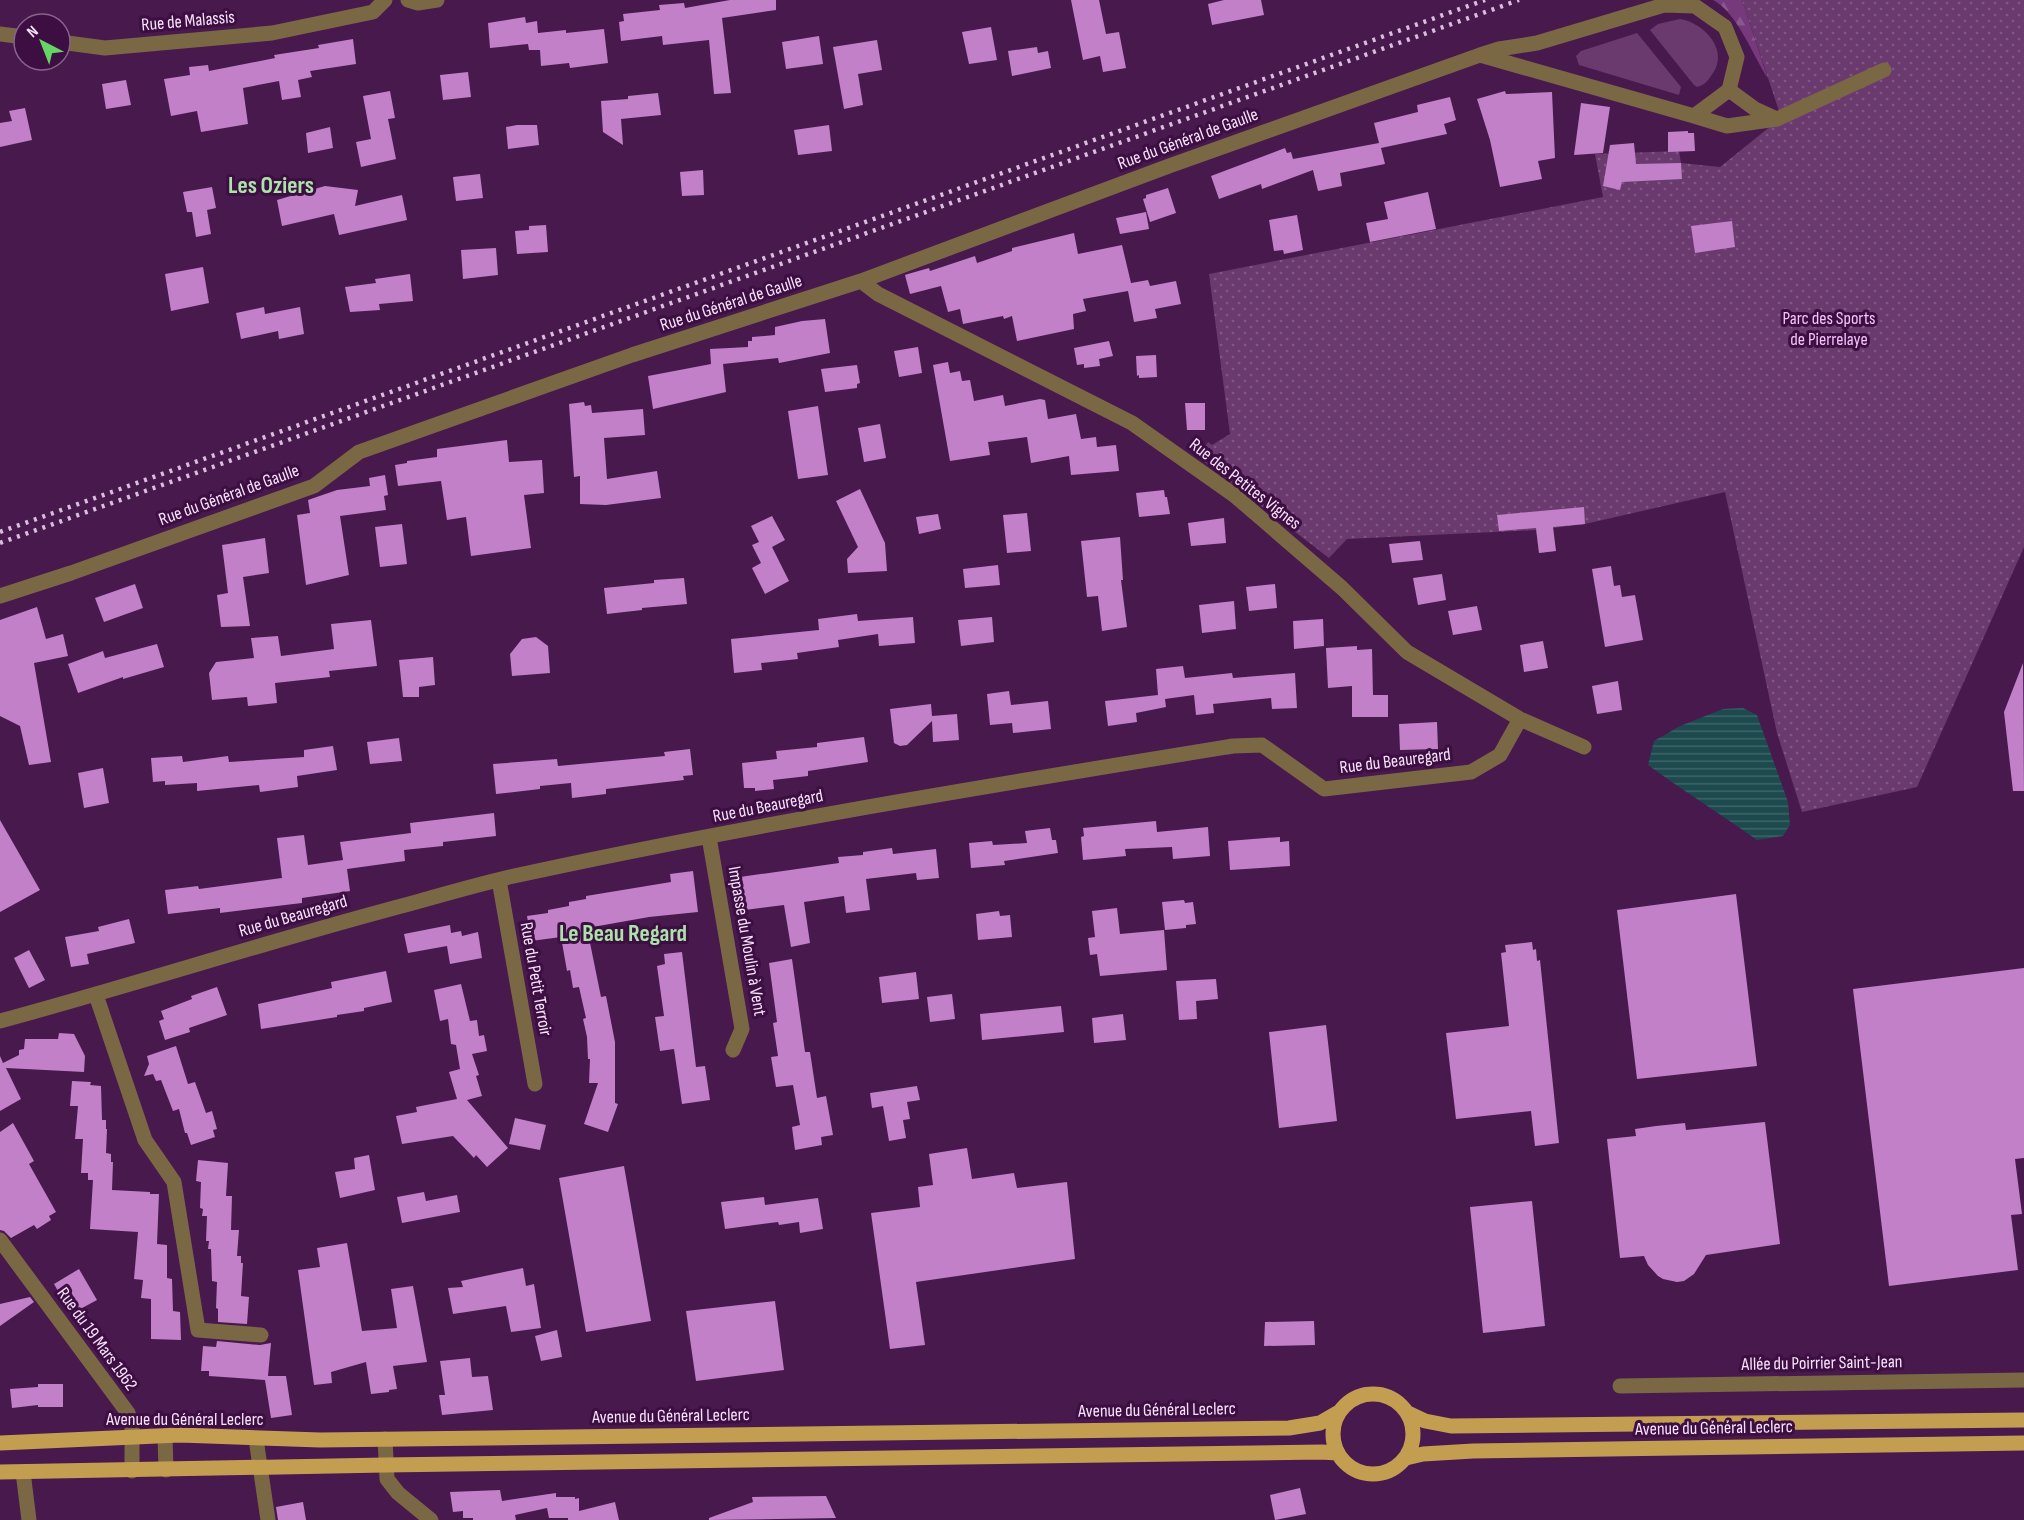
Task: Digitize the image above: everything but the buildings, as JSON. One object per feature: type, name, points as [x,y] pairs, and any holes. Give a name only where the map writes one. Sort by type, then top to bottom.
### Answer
[{"type":"main road","name":"Avenue du Général Leclerc","points":[[0,1443],[165,1436],[385,1439],[1289,1428],[1320,1423],[1339,1412],[1357,1397],[1373,1394],[1389,1397],[1408,1413],[1425,1421],[1451,1426],[2024,1420]]},
{"type":"main road","points":[[0,1472],[1337,1453],[1332,1432],[1339,1412]]},
{"type":"main road","points":[[1406,1458],[1413,1431],[1408,1413]]},
{"type":"main road","name":"Avenue du Général Leclerc","points":[[1337,1453],[1348,1466],[1356,1471],[1371,1474],[1387,1472],[1406,1458],[1423,1454],[1473,1450],[2024,1443]]},
{"type":"street","name":"Rue de Malassis","points":[[72,44],[105,48],[272,33],[373,12],[385,0]]},
{"type":"street","points":[[408,0],[418,3],[436,0]]},
{"type":"street","name":"Rue du Général de Gaulle","points":[[0,596],[314,486],[358,452],[632,356],[861,281],[1180,162],[1499,49],[1537,43],[1664,5],[1695,6],[1725,27],[1737,57],[1729,90]]},
{"type":"street","points":[[1480,55],[1727,126],[1777,119],[1884,70]]},
{"type":"street","points":[[1694,116],[1729,90],[1755,109],[1777,119]]},
{"type":"street","name":"Rue des Petites Vignes","points":[[861,281],[878,294],[1132,423],[1234,495],[1342,588],[1407,652],[1520,719],[1584,747]]},
{"type":"street","name":"Rue du Beauregard","points":[[0,1021],[96,995],[301,932],[499,880],[709,837],[982,787],[1233,746],[1262,745],[1324,789],[1471,772],[1500,755],[1520,719]]},
{"type":"street","name":"Impasse du Moulin à Vent","points":[[709,837],[742,1029],[733,1050]]},
{"type":"street","name":"Rue du Petit Terroir","points":[[499,880],[535,1084]]},
{"type":"street","points":[[96,995],[145,1140],[174,1182],[198,1330],[261,1335]]},
{"type":"street","name":"Rue du 19 Mars 1962","points":[[0,1240],[128,1413],[131,1420],[132,1471]]},
{"type":"street","name":"Allée du Poirrier Saint-Jean","points":[[1620,1386],[2024,1380]]},
{"type":"street","points":[[165,1436],[166,1470]]},
{"type":"street","points":[[256,1438],[268,1520]]},
{"type":"street","points":[[385,1439],[387,1479],[398,1493],[431,1520]]},
{"type":"street","points":[[23,1472],[29,1520]]},
{"type":"green space","points":[[1713,0],[1742,0],[1768,79],[1737,24]]},
{"type":"green space","name":"Parc des Sports de Pierrelaye","points":[[1742,0],[2024,0],[2024,547],[1917,787],[1802,812],[1777,733],[1725,492],[1585,524],[1553,528],[1555,551],[1539,553],[1536,530],[1347,539],[1329,558],[1198,457],[1208,442],[1212,445],[1230,434],[1209,274],[1603,197],[1595,154],[1679,151],[1681,163],[1720,167],[1777,121],[1779,111]]},
{"type":"green space","points":[[1680,19],[1706,32],[1717,48],[1716,67],[1707,82],[1697,87],[1650,30],[1658,24]]},
{"type":"green space","points":[[1637,33],[1681,87],[1679,95],[1579,65],[1576,56],[1581,51]]},
{"type":"shaded area","points":[[1743,708],[1757,715],[1788,802],[1790,825],[1783,836],[1757,840],[1648,765],[1654,741],[1680,726],[1723,709]]},
{"type":"railway","points":[[0,532],[1485,0]]},
{"type":"railway","points":[[0,543],[1519,0]]},
{"type":"district","name":"Les Oziers","points":[[271,185]]},
{"type":"district","name":"Le Beau Regard","points":[[623,933]]}]
